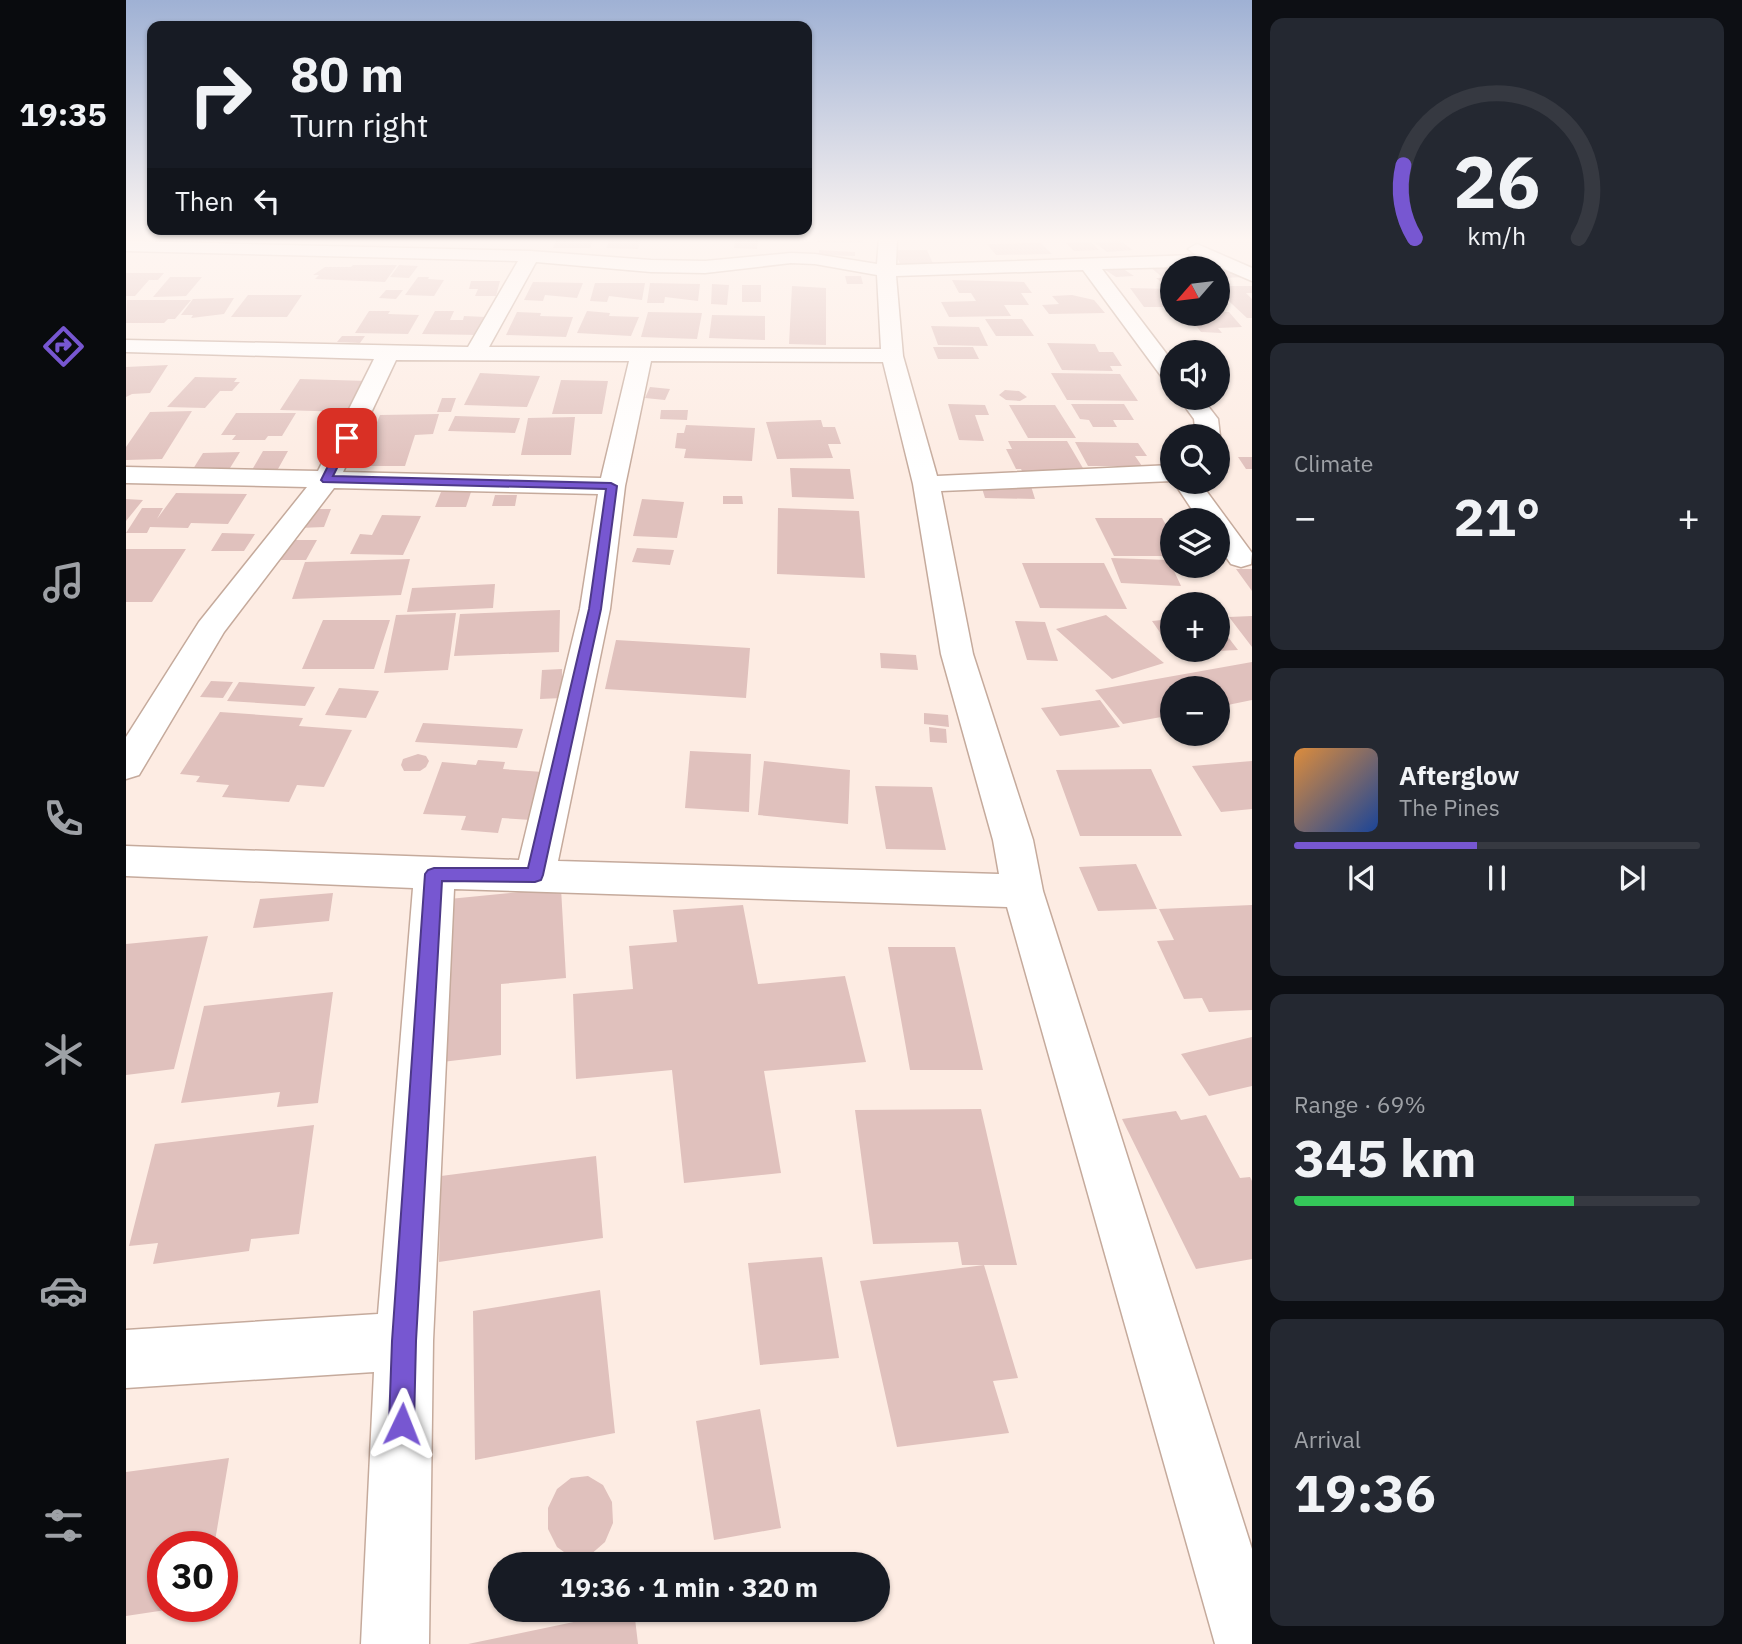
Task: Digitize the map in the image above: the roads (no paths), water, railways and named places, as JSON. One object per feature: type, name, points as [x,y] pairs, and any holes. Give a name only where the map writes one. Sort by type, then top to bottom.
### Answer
[{"type":"street","points":[[475,353],[497,315]]},
{"type":"street","points":[[890,315],[892,356],[926,484],[957,654],[1013,839],[1023,891],[1249,1644]]},
{"type":"street","points":[[1127,315],[1160,359]]},
{"type":"street","points":[[126,346],[388,353],[892,356]]},
{"type":"street","points":[[126,766],[210,629],[327,480],[388,353]]},
{"type":"street","points":[[535,875],[595,609],[611,486],[642,354]]},
{"type":"street","points":[[926,484],[1160,474]]},
{"type":"street","points":[[126,475],[611,486]]},
{"type":"street","points":[[1230,543],[1241,558]]},
{"type":"street","points":[[126,861],[434,874],[1023,891]]},
{"type":"street","points":[[395,1644],[404,1341],[434,874]]},
{"type":"street","points":[[126,1359],[404,1341]]}]
